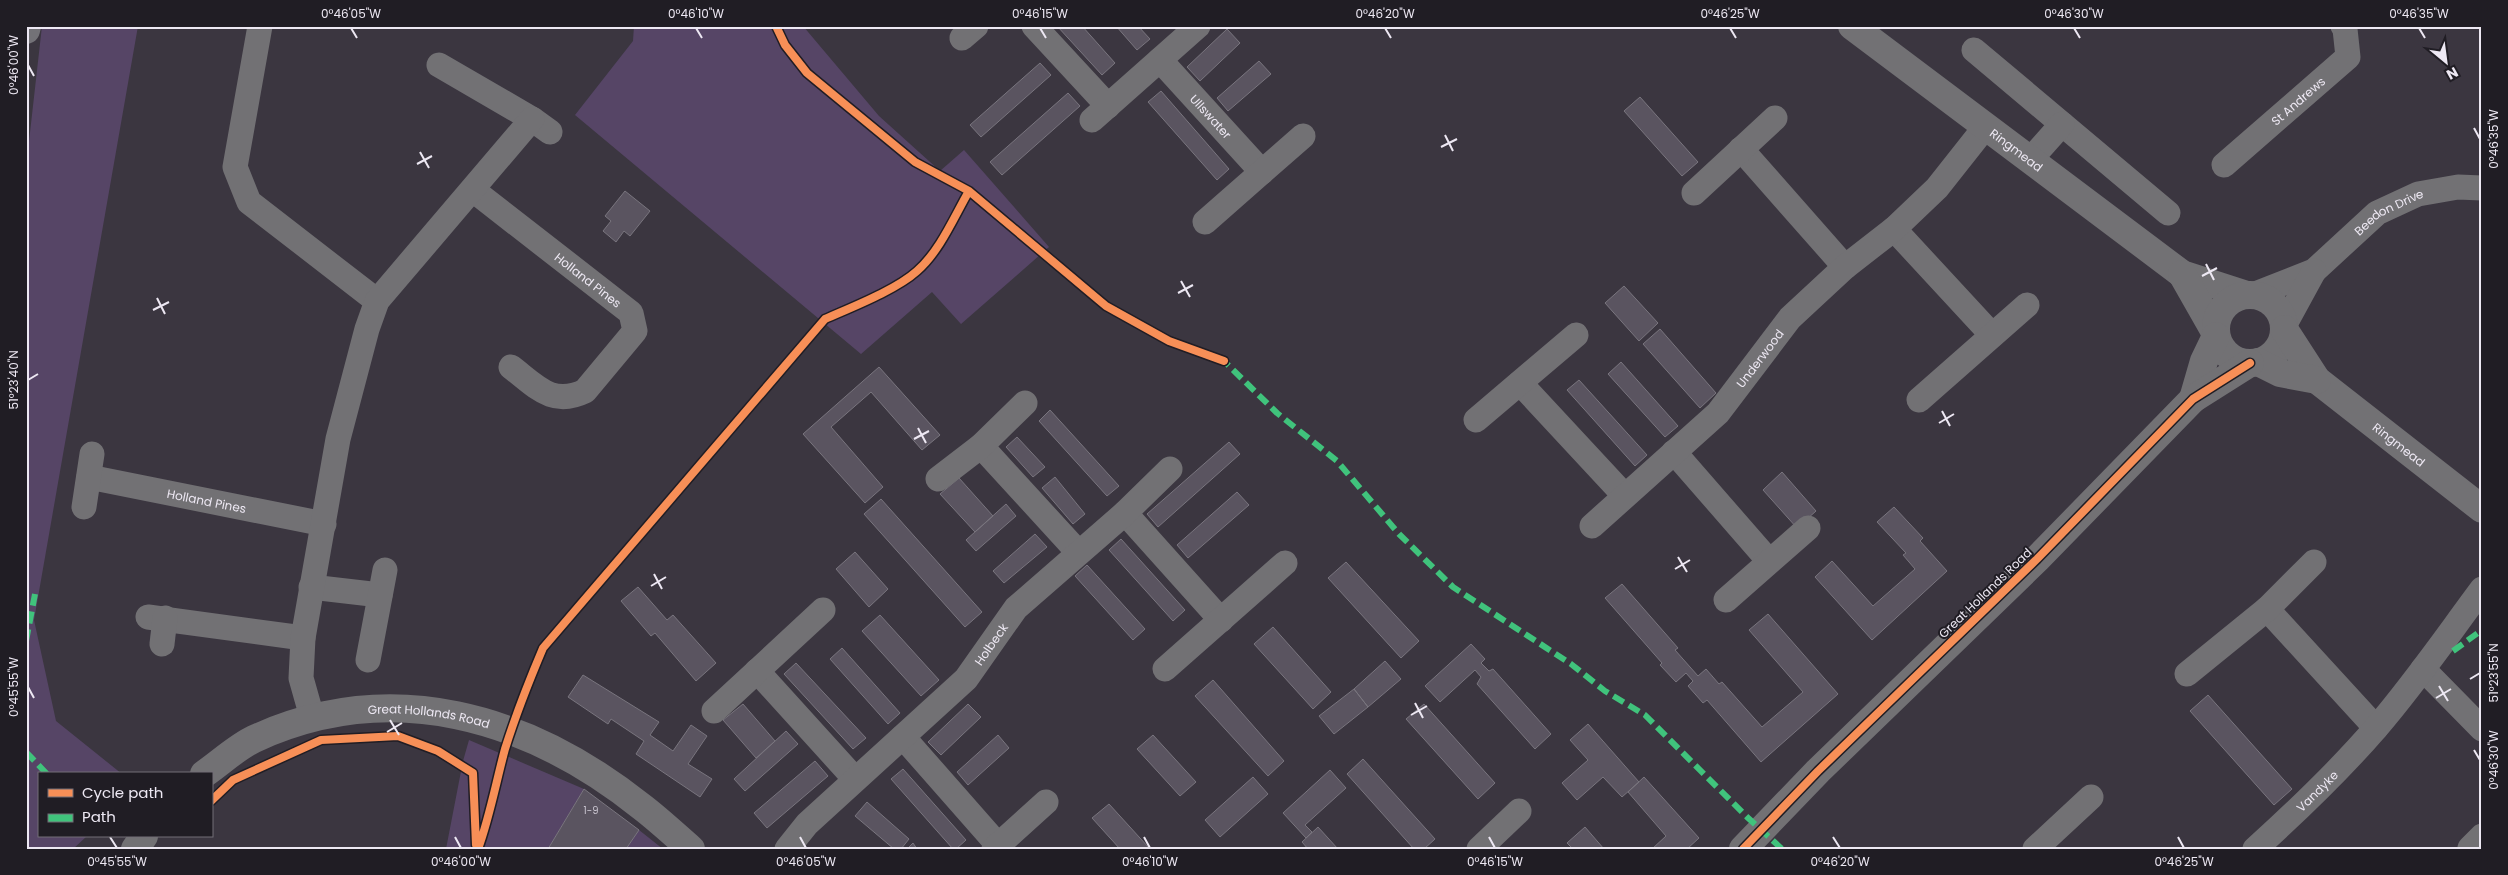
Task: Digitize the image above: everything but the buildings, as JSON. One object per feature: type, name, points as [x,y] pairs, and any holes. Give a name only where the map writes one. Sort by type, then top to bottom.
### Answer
[{"type":"main road","points":[[26,30],[27,26]]},
{"type":"street","points":[[260,26],[235,167],[249,202],[377,301]]},
{"type":"street","points":[[1034,26],[1100,113],[1198,26]]},
{"type":"street","name":"Ringmead","points":[[1852,26],[2182,274],[2250,295]]},
{"type":"street","name":"St Andrews","points":[[2224,165],[2348,57],[2346,30],[2343,26]]},
{"type":"street","points":[[1974,50],[2168,213]]},
{"type":"street","name":"Ullswater","points":[[1160,60],[1262,172]]},
{"type":"street","points":[[312,716],[301,678],[303,638],[338,440],[367,329],[377,301],[473,190],[541,126],[439,65]]},
{"type":"street","points":[[1694,193],[1775,118]]},
{"type":"street","points":[[2030,160],[2062,124]]},
{"type":"street","name":"Underwood","points":[[1592,526],[1624,495],[1718,413],[1790,318],[1845,267],[1894,229],[1937,188],[1986,126]]},
{"type":"street","points":[[1205,222],[1303,136]]},
{"type":"street","points":[[1741,149],[1845,267]]},
{"type":"street","name":"Beedon Drive","points":[[2284,327],[2314,271],[2377,212],[2418,194],[2458,187],[2482,188]]},
{"type":"street","name":"Holland Pines","points":[[473,190],[631,314],[635,330],[585,391],[577,394],[558,397],[546,394],[511,367]]},
{"type":"street","points":[[1894,229],[1992,335]]},
{"type":"street","name":"Beedon Drive","points":[[2250,295],[2314,271]]},
{"type":"street","name":"Ringmead","points":[[2182,274],[2216,334]]},
{"type":"street","points":[[2250,295],[2264,298],[2274,305],[2284,327],[2277,350],[2268,358],[2254,363],[2238,362],[2228,356],[2220,347],[2216,334],[2221,311],[2236,298],[2250,295]]},
{"type":"street","points":[[1920,400],[2027,305]]},
{"type":"street","name":"Ringmead","points":[[2284,327],[2317,380],[2482,509]]},
{"type":"street","name":"Great Hollands Road","points":[[2194,399],[2204,361],[2216,334]]},
{"type":"street","points":[[1476,420],[1576,335]]},
{"type":"street","name":"Ringmead","points":[[2254,363],[2280,373],[2317,380]]},
{"type":"street","name":"Great Hollands Road","points":[[1743,849],[1818,770],[2038,559],[2194,399],[2254,363]]},
{"type":"street","points":[[1520,382],[1624,495]]},
{"type":"street","points":[[938,479],[981,446],[1024,403]]},
{"type":"street","points":[[981,446],[1078,552]]},
{"type":"street","points":[[1674,452],[1770,561]]},
{"type":"street","name":"Holland Pines","points":[[84,507],[91,466],[324,524]]},
{"type":"street","name":"Holbeck","points":[[787,849],[807,824],[966,679],[1016,608],[1125,513],[1170,469]]},
{"type":"street","points":[[1125,513],[1221,620]]},
{"type":"street","points":[[1726,600],[1808,528]]},
{"type":"street","points":[[2187,674],[2266,610],[2314,562]]},
{"type":"street","points":[[1165,669],[1285,563]]},
{"type":"street","points":[[368,660],[385,570]]},
{"type":"street","points":[[311,587],[380,595]]},
{"type":"street","name":"Vandyke","points":[[2255,849],[2290,818],[2376,728],[2424,669],[2482,589]]},
{"type":"street","points":[[714,711],[824,610]]},
{"type":"street","points":[[2266,610],[2376,728]]},
{"type":"street","points":[[162,644],[156,618],[303,638]]},
{"type":"street","points":[[2424,669],[2482,729]]},
{"type":"street","points":[[757,671],[855,779]]},
{"type":"street","name":"Great Hollands Road","points":[[207,772],[252,740],[312,716],[374,708],[435,710],[498,725],[553,750],[585,768],[641,806],[691,849]]},
{"type":"street","points":[[903,737],[996,847],[1046,802]]},
{"type":"street","points":[[2051,844],[2091,797]]},
{"type":"street","points":[[1479,849],[1519,812]]},
{"type":"street","points":[[135,849],[143,838]]},
{"type":"shaded area","points":[[42,26],[138,26],[34,620],[56,721],[120,772],[38,772],[38,838],[85,838],[73,849],[26,849],[26,168]]},
{"type":"shaded area","points":[[634,26],[803,26],[879,116],[940,171],[964,150],[1049,247],[961,324],[932,292],[861,354],[575,115],[633,41]]},
{"type":"shaded area","points":[[469,740],[584,789],[548,849],[446,849],[463,761]]},
{"type":"shaded area","points":[[639,830],[663,849],[626,849]]},
{"type":"marked path","points":[[1219,359],[1224,361],[1277,413],[1337,461],[1399,534],[1453,587],[1571,664],[1605,691],[1645,715],[1747,817],[1782,849]]},
{"type":"marked path","points":[[26,641],[35,594]]},
{"type":"marked path","points":[[2453,651],[2482,630]]},
{"type":"marked path","points":[[26,752],[45,772]]},
{"type":"cycle path","points":[[776,26],[785,45],[807,73],[915,162],[969,191],[1106,306],[1169,341],[1224,361]]},
{"type":"cycle path","points":[[478,849],[505,749],[543,648],[825,319],[898,285],[917,271],[940,244],[969,191]]},
{"type":"cycle path","points":[[1743,849],[1818,771],[2037,559],[2193,399],[2250,363]]},
{"type":"cycle path","points":[[212,800],[233,780],[321,740],[398,736],[438,751],[473,773],[476,845],[478,846]]}]
